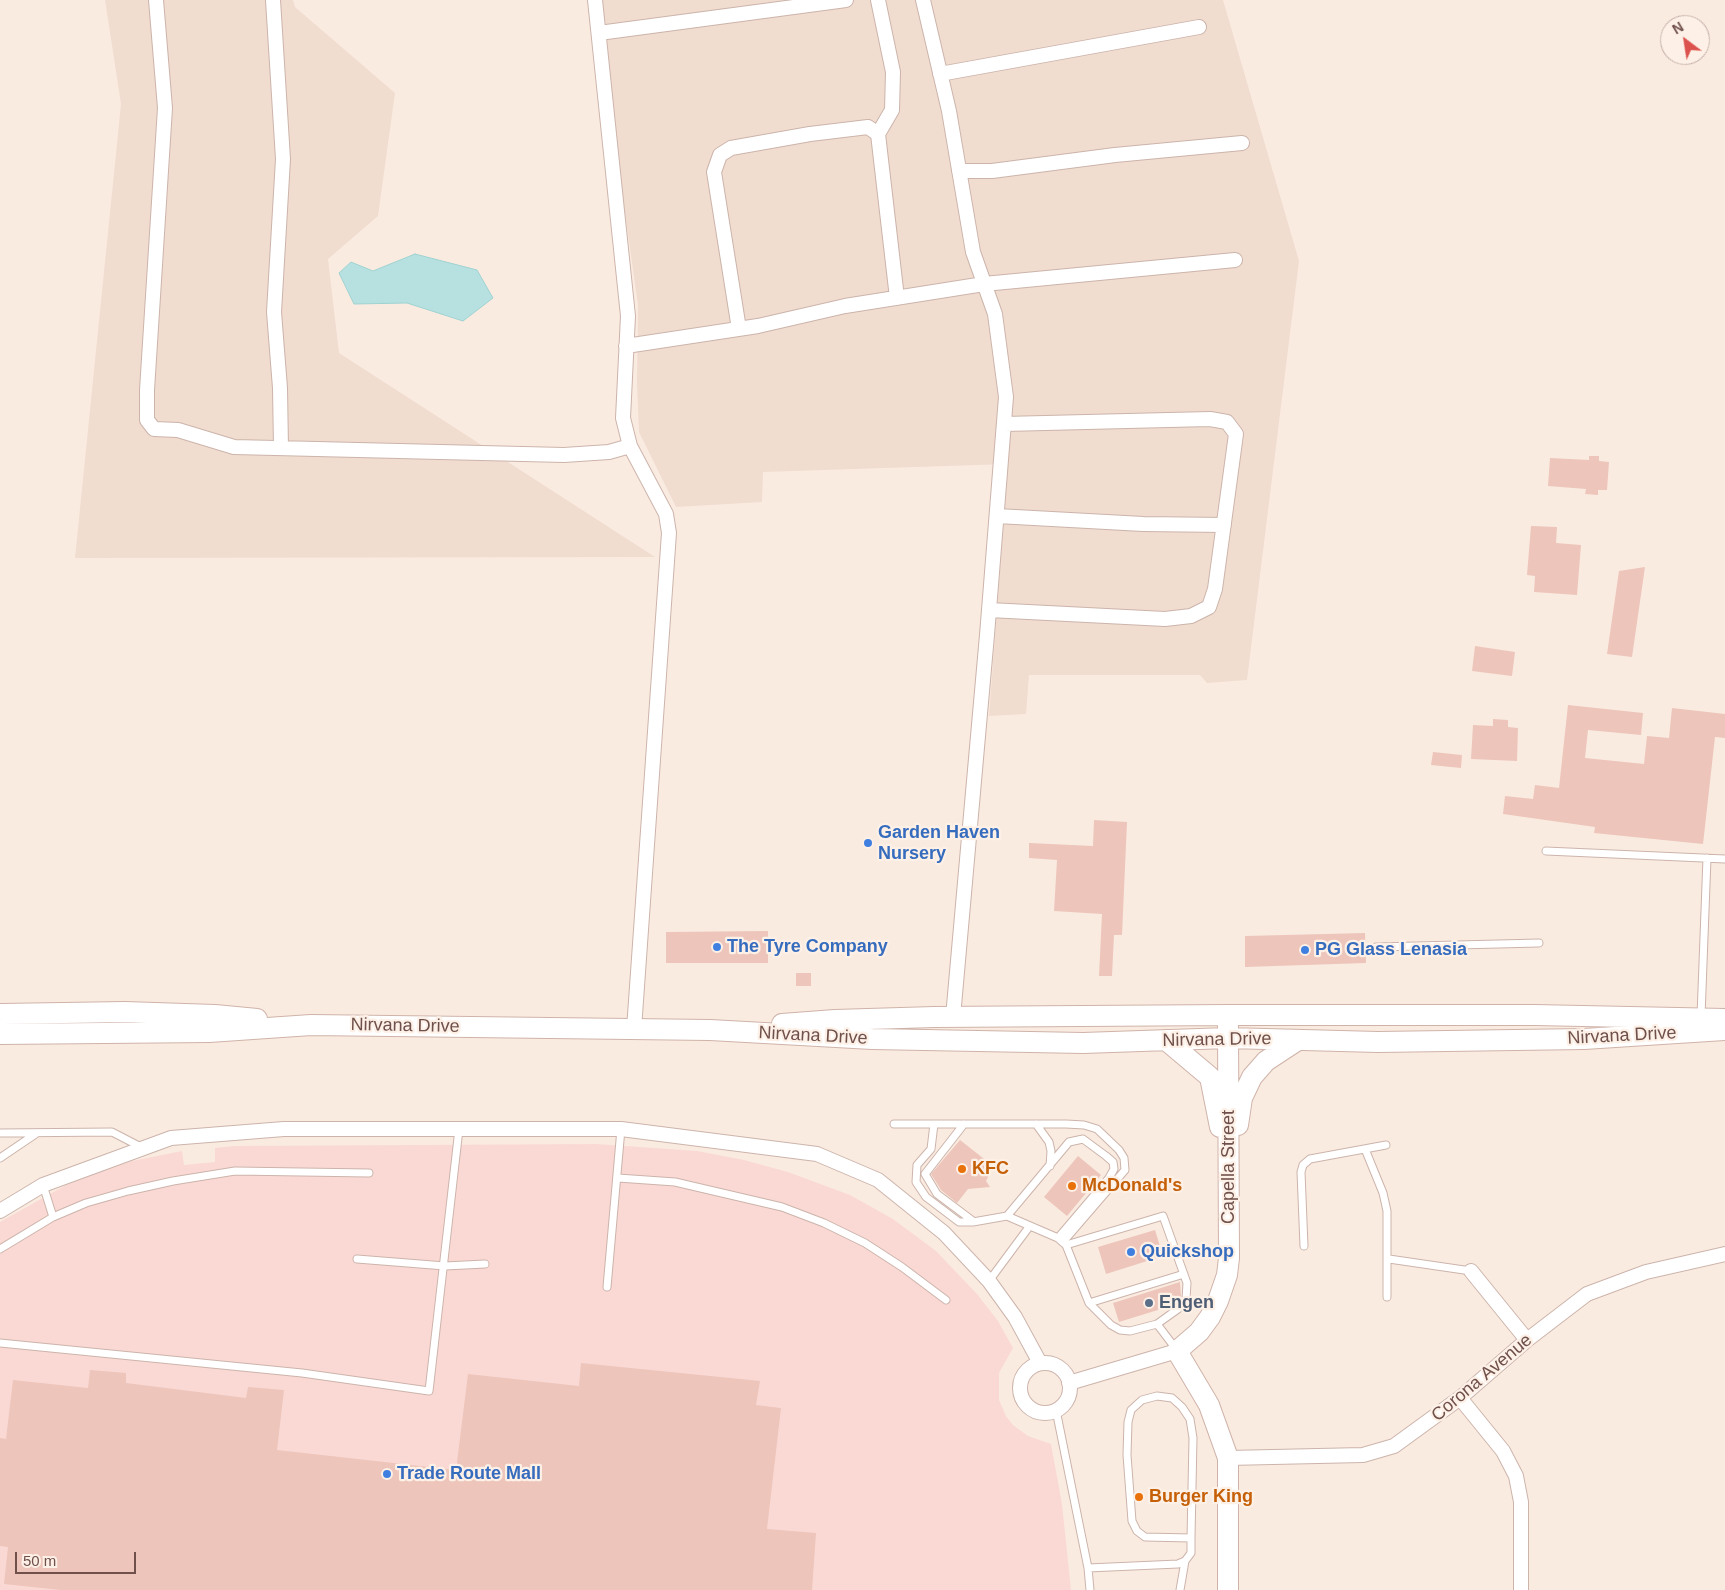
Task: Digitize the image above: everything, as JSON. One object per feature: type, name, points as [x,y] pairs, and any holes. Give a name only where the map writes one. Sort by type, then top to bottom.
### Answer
[{"type":"main road","name":"Nirvana Drive","points":[[0,1014],[125,1012],[216,1015],[311,1025]]},
{"type":"main road","name":"Nirvana Drive","points":[[710,1030],[835,1020],[953,1017],[1228,1015],[1701,1017],[1725,1019]]},
{"type":"main road","name":"Capella Street","points":[[1177,1351],[1199,1332],[1210,1317],[1223,1288],[1229,1258],[1228,1015]]},
{"type":"main road","name":"Nirvana Drive","points":[[0,1034],[209,1032],[311,1025],[710,1030],[872,1040],[1083,1043],[1228,1038],[1378,1042],[1584,1039],[1725,1030]]},
{"type":"main road","points":[[1166,1040],[1210,1077],[1229,1178]]},
{"type":"main road","points":[[1229,1178],[1242,1098],[1247,1085],[1261,1065],[1298,1040]]},
{"type":"main road","points":[[1177,1351],[1209,1405],[1228,1458],[1228,1590]]},
{"type":"street","points":[[156,0],[165,108],[147,420],[154,428],[178,430],[204,436],[234,447],[564,455],[610,452],[630,446]]},
{"type":"street","points":[[273,0],[283,159],[274,312],[280,388],[281,448]]},
{"type":"street","points":[[595,0],[628,316],[623,418],[630,446],[663,505],[669,533],[634,1029]]},
{"type":"street","points":[[599,33],[846,0]]},
{"type":"street","points":[[878,0],[893,72],[892,110],[878,134],[897,298]]},
{"type":"street","points":[[923,0],[960,171],[974,252],[995,314],[1006,397],[953,1017]]},
{"type":"street","points":[[940,74],[1199,27]]},
{"type":"street","points":[[739,329],[714,172],[720,155],[732,148],[810,134],[868,127],[878,134]]},
{"type":"street","points":[[960,171],[992,171],[1115,155],[1242,143]]},
{"type":"street","points":[[626,346],[739,329],[844,306],[984,284],[1235,260]]},
{"type":"street","points":[[989,610],[1164,619],[1191,616],[1209,607],[1215,589],[1236,434],[1227,422],[1210,419],[1004,424]]},
{"type":"street","points":[[997,516],[1143,524],[1224,525]]},
{"type":"street","points":[[0,1211],[43,1185],[172,1138],[284,1129],[621,1129],[817,1154],[878,1180],[944,1233],[989,1281],[1015,1317],[1040,1363]]},
{"type":"street","name":"Corona Avenue","points":[[1228,1458],[1378,1453],[1408,1438],[1460,1398],[1527,1340],[1587,1294],[1646,1272],[1725,1254]]},
{"type":"street","points":[[1471,1271],[1527,1340]]},
{"type":"street","points":[[1070,1383],[1177,1351]]},
{"type":"street","points":[[1040,1363],[1055,1365],[1067,1375],[1070,1383],[1067,1398],[1056,1410],[1048,1412],[1032,1409],[1021,1396],[1020,1388],[1025,1372],[1040,1363]]},
{"type":"street","points":[[1460,1398],[1503,1451],[1516,1476],[1521,1502],[1521,1590]]},
{"type":"lane","points":[[1546,850],[1725,859]]},
{"type":"lane","points":[[1701,1017],[1706,858]]},
{"type":"lane","points":[[1376,946],[1539,943]]},
{"type":"lane","points":[[894,1124],[1084,1125],[1097,1129],[1114,1143],[1124,1158],[1125,1170],[1121,1177],[1062,1242]]},
{"type":"lane","points":[[934,1124],[931,1148],[917,1165],[916,1182],[926,1197],[958,1222],[973,1222],[1008,1216],[1062,1242],[1161,1216],[1165,1219],[1187,1283],[1186,1299],[1178,1308],[1157,1324],[1130,1331],[1120,1330],[1111,1325],[1090,1303],[1062,1242]]},
{"type":"lane","points":[[964,1124],[925,1174],[938,1194],[973,1222]]},
{"type":"lane","points":[[1036,1124],[1049,1142],[1052,1151],[1050,1166]]},
{"type":"lane","points":[[0,1343],[293,1372],[429,1391],[445,1266],[459,1129]]},
{"type":"lane","points":[[607,1288],[621,1129]]},
{"type":"lane","points":[[0,1133],[112,1132],[142,1148]]},
{"type":"lane","points":[[0,1158],[38,1133]]},
{"type":"lane","points":[[1008,1216],[1069,1142],[1083,1139],[1106,1156],[1114,1166],[1109,1178],[1062,1242]]},
{"type":"lane","points":[[1304,1246],[1303,1165],[1310,1159],[1386,1145]]},
{"type":"lane","points":[[1365,1148],[1383,1192],[1387,1211],[1387,1297]]},
{"type":"lane","points":[[0,1249],[53,1217],[86,1203],[172,1181],[235,1171],[369,1173]]},
{"type":"lane","points":[[618,1178],[675,1182],[782,1207],[824,1223],[865,1243],[902,1267],[946,1300]]},
{"type":"lane","points":[[43,1185],[53,1217]]},
{"type":"lane","points":[[989,1281],[1029,1227]]},
{"type":"lane","points":[[357,1259],[445,1266],[485,1264]]},
{"type":"lane","points":[[1388,1259],[1471,1271]]},
{"type":"lane","points":[[1090,1303],[1184,1274]]},
{"type":"lane","points":[[1157,1324],[1177,1351]]},
{"type":"lane","points":[[1180,1590],[1186,1561],[1191,1553],[1193,1438],[1190,1420],[1182,1407],[1172,1398],[1157,1396],[1142,1400],[1131,1410],[1128,1422],[1127,1454],[1132,1521],[1137,1531],[1145,1537],[1191,1538]]},
{"type":"lane","points":[[1056,1410],[1088,1568],[1090,1590]]},
{"type":"lane","points":[[1088,1568],[1178,1564],[1186,1561]]},
{"type":"shaded area","points":[[105,0],[293,0],[295,7],[395,93],[378,216],[328,259],[339,353],[655,557],[75,558],[121,104]]},
{"type":"shaded area","points":[[595,0],[1223,0],[1299,261],[1247,680],[1207,683],[1200,675],[1029,675],[1026,714],[989,716],[1008,464],[763,472],[762,502],[676,507],[639,432],[637,384],[638,305]]},
{"type":"shaded area","name":"Trade Route Mall","points":[[596,1144],[697,1151],[744,1160],[788,1172],[850,1195],[893,1219],[936,1251],[977,1294],[998,1321],[1013,1348],[999,1373],[999,1400],[1006,1416],[1013,1425],[1028,1436],[1051,1444],[1062,1504],[1071,1590],[0,1590],[0,1222],[66,1185],[132,1161],[182,1151],[184,1165],[215,1162],[215,1148],[234,1146]]},
{"type":"water","points":[[415,254],[477,270],[493,298],[463,321],[407,303],[354,304],[339,273],[351,262],[373,271]]},
{"type":"building","points":[[1589,456],[1599,456],[1599,461],[1609,462],[1607,490],[1598,490],[1598,495],[1585,494],[1586,489],[1548,486],[1550,458],[1589,460]]},
{"type":"building","points":[[1531,526],[1557,527],[1556,543],[1581,545],[1577,595],[1534,592],[1535,576],[1527,575]]},
{"type":"building","points":[[1645,567],[1632,657],[1607,654],[1619,571]]},
{"type":"building","points":[[1475,646],[1515,652],[1512,676],[1472,671]]},
{"type":"building","points":[[1568,705],[1643,713],[1641,735],[1588,730],[1585,758],[1644,764],[1647,736],[1669,738],[1672,708],[1725,714],[1725,738],[1715,737],[1703,844],[1594,833],[1595,827],[1503,814],[1505,796],[1533,799],[1535,785],[1559,788]]},
{"type":"building","points":[[1493,719],[1508,720],[1508,727],[1518,728],[1517,761],[1471,759],[1473,725],[1493,726]]},
{"type":"building","points":[[1433,752],[1462,755],[1461,768],[1431,765]]},
{"type":"building","points":[[1094,820],[1127,822],[1122,935],[1114,935],[1112,976],[1099,976],[1102,914],[1054,911],[1057,860],[1029,858],[1029,843],[1093,846]]},
{"type":"building","name":"The Tyre Company","points":[[768,931],[768,963],[666,963],[666,932]]},
{"type":"building","name":"PG Glass Lenasia","points":[[1365,933],[1366,963],[1245,967],[1245,936]]},
{"type":"building","points":[[796,973],[811,973],[811,986],[796,986]]},
{"type":"building","name":"KFC","points":[[960,1140],[988,1162],[990,1173],[986,1181],[990,1187],[968,1189],[957,1203],[941,1190],[931,1174]]},
{"type":"building","name":"McDonald's","points":[[1078,1156],[1101,1175],[1067,1216],[1044,1197]]},
{"type":"building","name":"Quickshop","points":[[1155,1230],[1163,1256],[1106,1274],[1098,1247]]},
{"type":"building","points":[[1180,1282],[1181,1297],[1174,1305],[1119,1322],[1113,1303]]},
{"type":"building","name":"Trade Route Mall","points":[[581,1363],[760,1381],[756,1405],[781,1408],[767,1529],[816,1533],[812,1590],[61,1590],[4,1584],[8,1547],[0,1546],[0,1438],[6,1439],[13,1380],[88,1388],[90,1370],[126,1373],[126,1383],[246,1398],[248,1387],[284,1390],[277,1450],[456,1470],[468,1374],[579,1386]]},
{"type":"place","name":"Garden Haven Nursery","points":[[868,843]]},
{"type":"place","name":"The Tyre Company","points":[[717,947]]},
{"type":"place","name":"PG Glass Lenasia","points":[[1305,950]]},
{"type":"place","name":"KFC","points":[[962,1169]]},
{"type":"place","name":"McDonald's","points":[[1072,1186]]},
{"type":"place","name":"Quickshop","points":[[1131,1252]]},
{"type":"place","name":"Engen","points":[[1149,1303]]},
{"type":"place","name":"Trade Route Mall","points":[[387,1474]]},
{"type":"place","name":"Burger King","points":[[1139,1497]]}]
